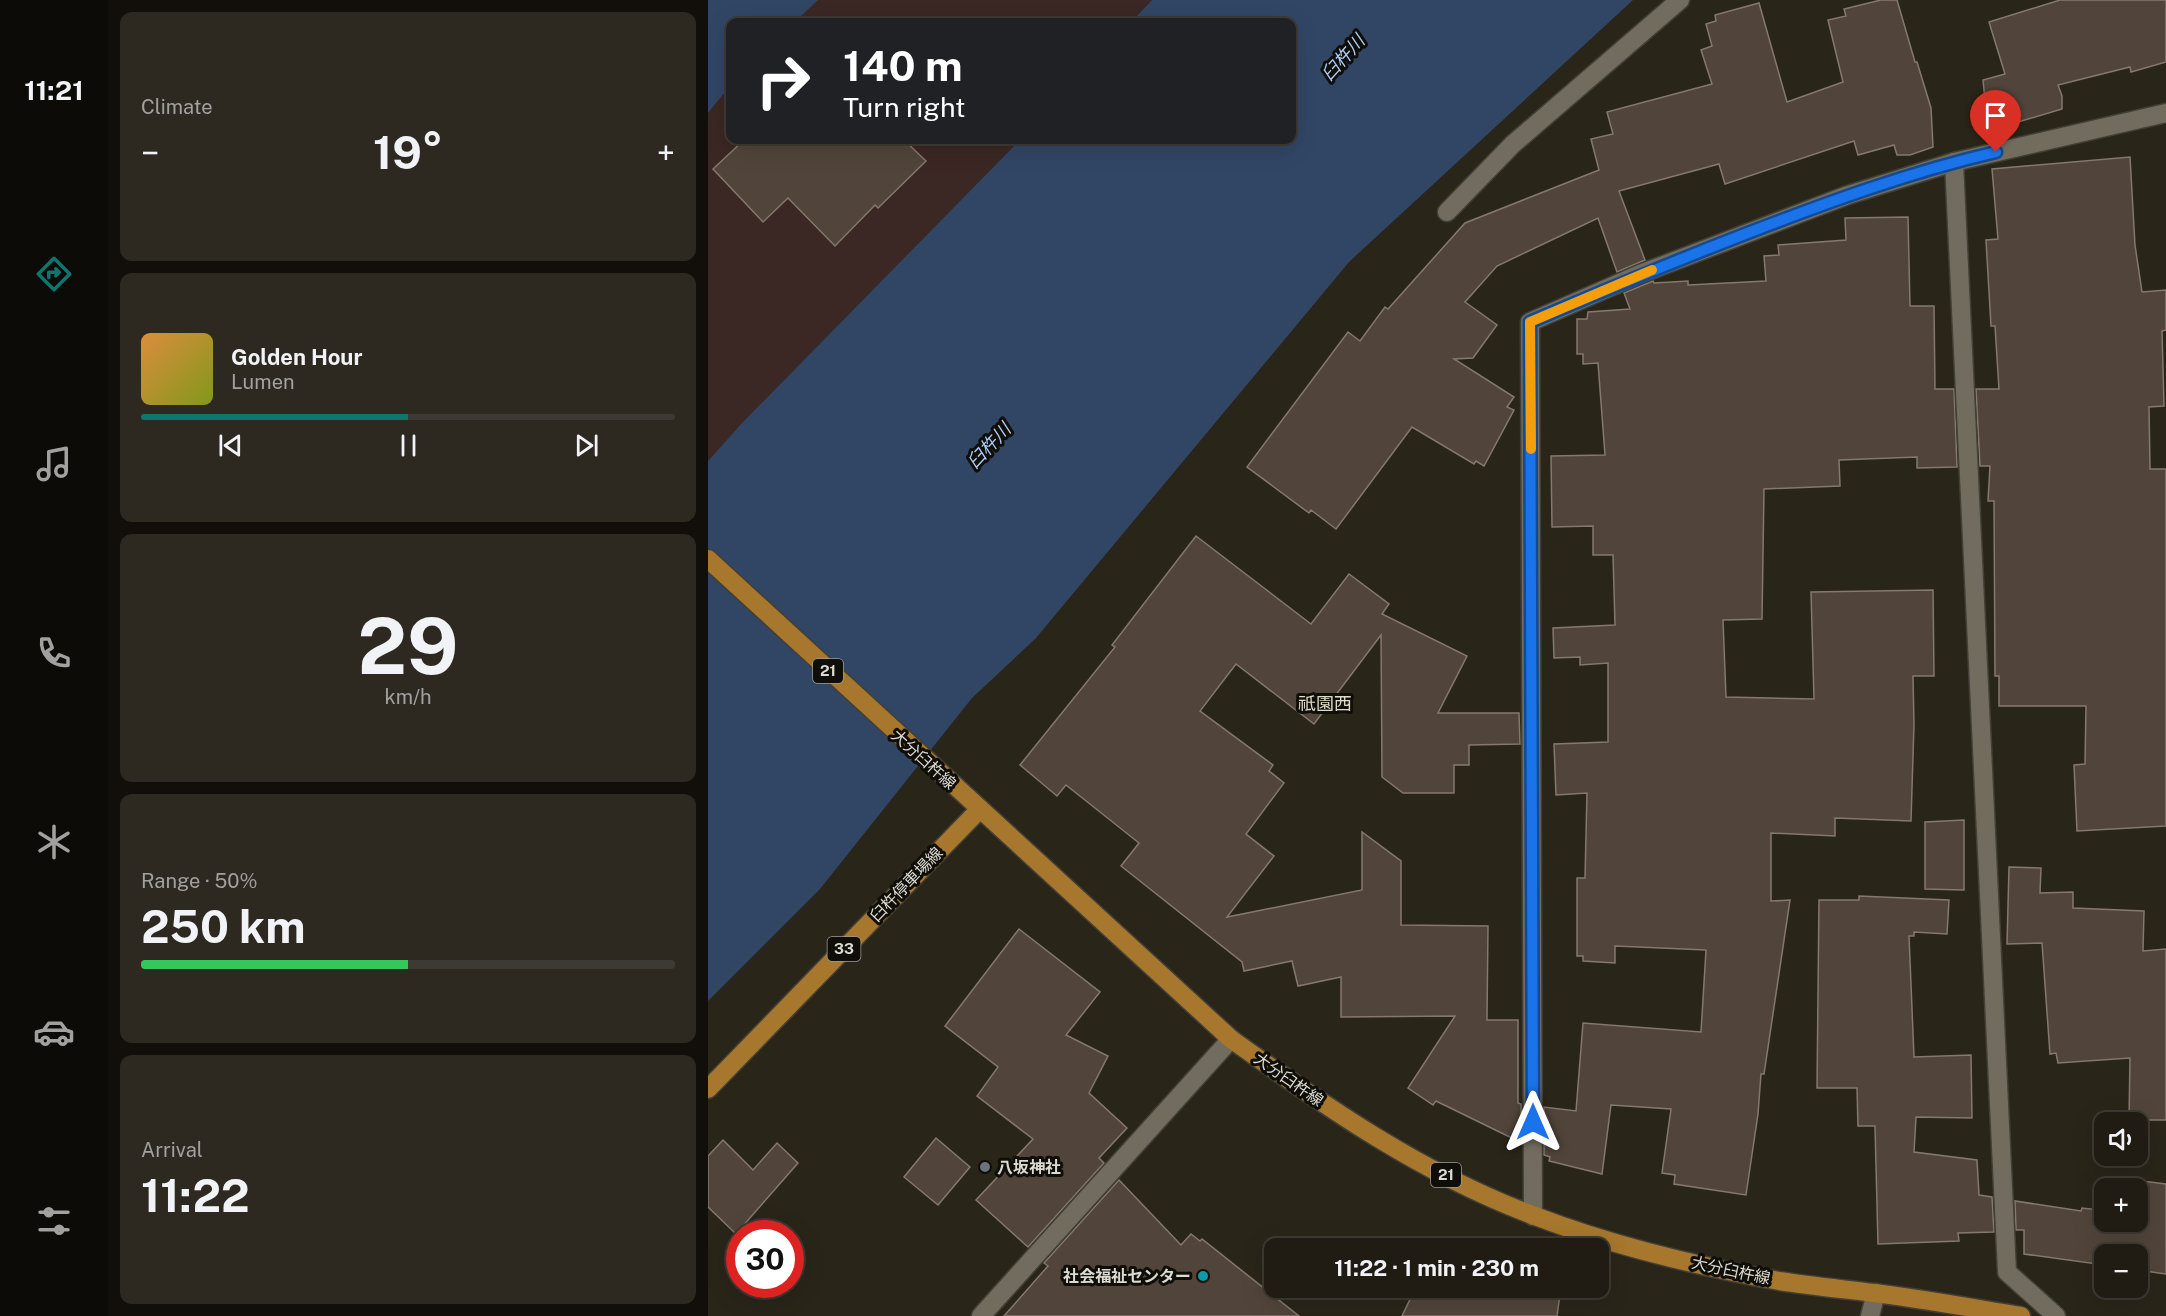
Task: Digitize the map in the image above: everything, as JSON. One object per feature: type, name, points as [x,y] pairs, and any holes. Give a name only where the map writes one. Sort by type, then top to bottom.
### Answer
[{"type":"main road","name":"大分臼杵線","points":[[708,559],[948,782],[1231,1039],[1307,1094],[1384,1143],[1464,1185],[1533,1216],[1591,1235],[1724,1270],[1782,1281],[2021,1316]]},
{"type":"main road","name":"臼杵停車場線","points":[[708,1089],[980,809]]},
{"type":"street","points":[[1447,212],[1513,144],[1680,0]]},
{"type":"street","points":[[1533,1216],[1530,322],[1640,274],[1848,195],[1954,162],[2166,113]]},
{"type":"street","points":[[1954,162],[2007,1272],[2056,1316]]},
{"type":"street","points":[[981,1316],[1231,1039]]},
{"type":"street","points":[[1870,1316],[1876,1293]]},
{"type":"shaded area","points":[[818,0],[1152,0],[1135,18],[799,18]]},
{"type":"shaded area","points":[[726,91],[726,144],[1016,144],[742,423],[708,461],[708,113]]},
{"type":"water","points":[[708,0],[818,0],[799,18],[726,18],[726,91],[708,113]]},
{"type":"water","name":"臼杵川","points":[[1152,0],[1633,0],[1349,262],[1036,638],[972,698],[820,889],[708,1001],[708,461],[742,423],[1016,144],[1296,144],[1296,18],[1135,18]]},
{"type":"building","points":[[1881,0],[1897,0],[1931,108],[1933,147],[1910,155],[1897,155],[1894,145],[1858,155],[1854,141],[1725,184],[1719,164],[1619,191],[1645,260],[1617,272],[1598,218],[1497,266],[1465,302],[1497,325],[1473,358],[1454,359],[1514,397],[1507,407],[1514,410],[1484,466],[1476,461],[1474,464],[1412,427],[1336,529],[1311,510],[1309,513],[1247,467],[1348,332],[1360,341],[1385,307],[1388,309],[1465,223],[1599,170],[1591,139],[1613,134],[1607,112],[1712,84],[1701,50],[1712,46],[1706,24],[1716,21],[1715,15],[1759,3],[1787,102],[1843,82],[1828,20],[1846,16],[1844,9]]},
{"type":"building","points":[[2060,0],[2166,0],[2166,62],[2131,72],[2130,67],[2058,85],[2062,96],[2062,109],[1988,131],[1983,80],[2005,74],[1989,22]]},
{"type":"building","points":[[740,144],[908,144],[926,161],[878,208],[875,205],[835,246],[788,198],[763,222],[713,169]]},
{"type":"building","points":[[2130,157],[2135,245],[2142,292],[2166,290],[2166,330],[2162,331],[2164,406],[2149,407],[2150,469],[2166,469],[2166,826],[2077,831],[2074,765],[2085,764],[2086,706],[1999,706],[1999,676],[1995,676],[1994,501],[1988,501],[1990,466],[1980,466],[1976,389],[1999,389],[1995,326],[1991,326],[1986,240],[1998,239],[1992,169]]},
{"type":"building","points":[[1908,217],[1910,306],[1934,306],[1935,389],[1954,389],[1957,467],[1917,468],[1917,457],[1839,460],[1840,486],[1764,489],[1762,619],[1723,620],[1726,697],[1814,699],[1811,592],[1933,590],[1934,676],[1913,676],[1911,821],[1835,818],[1835,836],[1771,833],[1771,901],[1790,900],[1764,1074],[1761,1074],[1758,1114],[1746,1195],[1674,1184],[1675,1175],[1662,1173],[1671,1109],[1611,1105],[1602,1174],[1549,1161],[1550,1157],[1544,1155],[1544,1107],[1576,1111],[1583,1023],[1701,1032],[1706,950],[1615,946],[1615,963],[1583,961],[1583,956],[1577,956],[1577,878],[1585,878],[1587,793],[1556,795],[1554,744],[1608,742],[1608,663],[1580,665],[1580,657],[1554,658],[1553,628],[1615,625],[1613,555],[1593,555],[1593,526],[1552,527],[1551,456],[1605,455],[1598,363],[1583,364],[1583,354],[1577,354],[1577,319],[1587,319],[1588,312],[1630,309],[1624,293],[1653,281],[1654,283],[1688,281],[1688,285],[1766,281],[1764,256],[1779,255],[1778,245],[1846,240],[1845,218]]},
{"type":"building","points":[[1196,536],[1311,624],[1349,574],[1389,604],[1382,614],[1467,656],[1438,713],[1519,713],[1520,744],[1469,745],[1469,765],[1454,765],[1454,793],[1403,793],[1382,777],[1381,635],[1314,724],[1236,664],[1200,711],[1273,765],[1269,771],[1284,783],[1246,834],[1274,856],[1227,917],[1362,890],[1362,832],[1401,861],[1401,925],[1488,926],[1487,1020],[1518,1020],[1518,1103],[1521,1104],[1522,1143],[1436,1101],[1433,1105],[1408,1088],[1455,1016],[1341,1017],[1341,977],[1298,986],[1292,961],[1244,971],[1242,962],[1121,866],[1139,843],[1066,785],[1057,796],[1020,765],[1115,647],[1112,645]]},
{"type":"building","points":[[1964,820],[1964,890],[1925,889],[1925,822]]},
{"type":"building","points":[[2009,867],[2041,868],[2040,893],[2073,892],[2073,908],[2144,911],[2143,951],[2166,949],[2166,1120],[2148,1120],[2148,1112],[2129,1112],[2130,1058],[2058,1063],[2056,1053],[2050,1054],[2042,943],[2007,944]]},
{"type":"building","points":[[1859,896],[1949,900],[1947,934],[1914,932],[1914,936],[1909,936],[1914,1057],[1971,1055],[1972,1118],[1916,1117],[1914,1152],[1977,1160],[1979,1195],[1992,1197],[1994,1232],[1958,1233],[1959,1241],[1878,1244],[1875,1126],[1858,1126],[1857,1088],[1817,1088],[1819,900],[1859,900]]},
{"type":"building","points":[[1019,929],[1100,992],[1066,1035],[1108,1056],[1089,1093],[1127,1128],[1099,1158],[1104,1163],[1028,1247],[976,1200],[1033,1139],[977,1096],[998,1067],[945,1026]]},
{"type":"building","points":[[936,1138],[970,1167],[938,1205],[904,1177]]},
{"type":"building","points":[[723,1140],[753,1170],[777,1143],[798,1163],[748,1220],[726,1220],[726,1224],[708,1207],[708,1156]]},
{"type":"building","points":[[1119,1180],[1181,1245],[1191,1234],[1200,1241],[1202,1239],[1264,1288],[1264,1298],[1276,1298],[1299,1316],[1004,1316],[1048,1266],[1044,1263]]},
{"type":"building","points":[[2148,1182],[2166,1184],[2166,1274],[2148,1271],[2148,1244],[2094,1244],[2094,1264],[2024,1254],[2024,1230],[2016,1230],[2015,1201],[2081,1211],[2082,1208],[2094,1209],[2094,1232],[2148,1232]]},
{"type":"building","points":[[1411,1298],[1559,1298],[1557,1316],[1402,1316]]},
{"type":"slow traffic","points":[[1531,449],[1530,322],[1652,270]]},
{"type":"place","name":"八坂神社","points":[[985,1167]]},
{"type":"place","name":"社会福祉センター","points":[[1203,1276]]},
{"type":"district","name":"祇園西","points":[[1325,704]]},
{"type":"route","points":[[1533,1122],[1530,322],[1640,274],[1848,195],[1954,162],[1996,152]]}]
